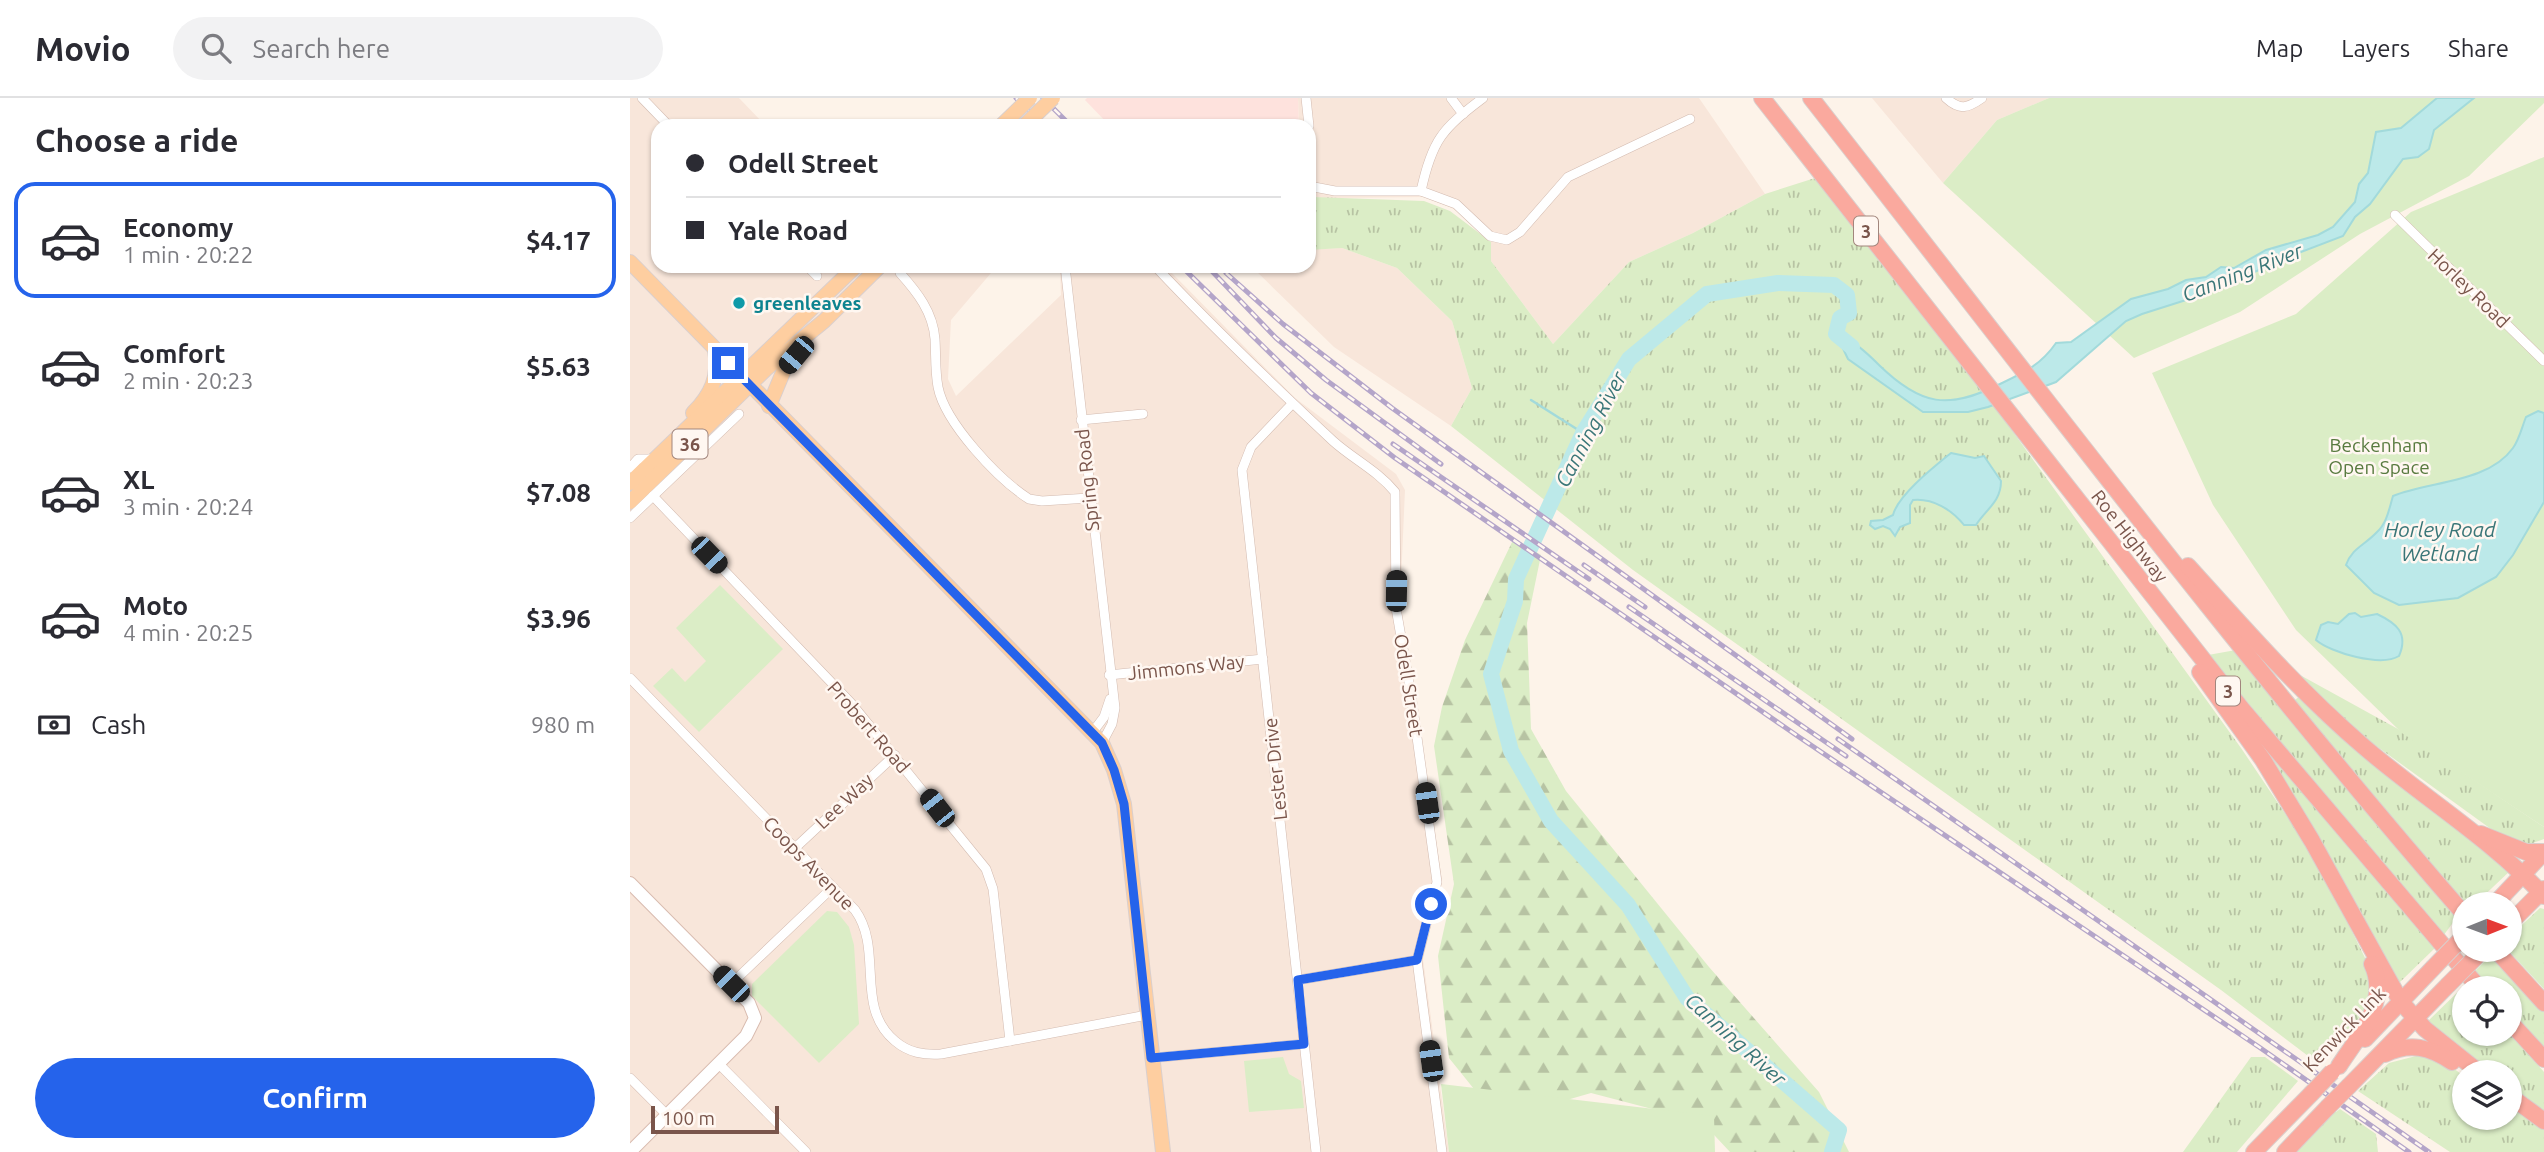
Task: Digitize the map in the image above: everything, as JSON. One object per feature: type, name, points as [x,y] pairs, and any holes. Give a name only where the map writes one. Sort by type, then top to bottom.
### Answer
[{"type":"highway","name":"Roe Highway","points":[[1762,98],[2101,533],[2258,729],[2469,976]]},
{"type":"highway","name":"Roe Highway","points":[[1811,98],[2057,416],[2131,505],[2213,615],[2332,761],[2452,900]]},
{"type":"highway","points":[[2131,505],[2156,528],[2298,687],[2364,747],[2543,892],[2522,912]]},
{"type":"highway","points":[[2101,533],[2263,760],[2312,841],[2376,971],[2378,995],[2370,1018],[2336,1069]]},
{"type":"highway","points":[[2472,832],[2526,852],[2544,852]]},
{"type":"highway","points":[[2507,892],[2544,852]]},
{"type":"highway","points":[[2348,911],[2401,1002],[2414,1019],[2464,1060]]},
{"type":"highway","name":"Kenwick Link","points":[[2254,1152],[2452,948]]},
{"type":"highway","points":[[2285,1152],[2471,962]]},
{"type":"highway","points":[[2507,962],[2544,1003]]},
{"type":"highway","points":[[2522,1034],[2544,1059]]},
{"type":"highway","points":[[2374,1060],[2398,1047],[2419,1047],[2439,1053],[2452,1062]]},
{"type":"highway","points":[[2522,1106],[2544,1121]]},
{"type":"main road","points":[[1008,119],[1030,98]]},
{"type":"main road","points":[[1031,119],[1053,98]]},
{"type":"main road","points":[[630,262],[1097,738],[1114,770],[1124,804],[1163,1152]]},
{"type":"main road","name":"36","points":[[630,502],[848,273]]},
{"type":"main road","name":"36","points":[[630,483],[671,442],[824,321],[873,273]]},
{"type":"main road","points":[[769,406],[784,370],[811,342],[824,321]]},
{"type":"main road","points":[[671,442],[716,379],[718,368],[714,349]]},
{"type":"street","points":[[642,98],[662,119]]},
{"type":"street","points":[[1306,98],[1308,119]]},
{"type":"street","points":[[1451,98],[1463,114]]},
{"type":"street","points":[[1421,191],[1436,141],[1446,127],[1483,98]]},
{"type":"street","points":[[1946,98],[1959,108],[1969,107],[1982,98]]},
{"type":"street","points":[[1316,187],[1335,191],[1421,191],[1456,204],[1490,236],[1507,240],[1520,232],[1568,177],[1690,119]]},
{"type":"street","name":"Horley Road","points":[[2395,215],[2544,361]]},
{"type":"street","points":[[814,273],[817,276]]},
{"type":"street","points":[[900,273],[917,292],[930,314],[935,335],[938,389],[947,412],[963,435],[1029,499],[1042,501],[1089,498]]},
{"type":"street","name":"Spring Road","points":[[1066,273],[1111,694],[1115,708],[1112,724],[1097,738]]},
{"type":"street","name":"Odell Street","points":[[1161,273],[1203,318],[1292,404],[1342,449],[1385,479],[1395,492],[1396,608],[1411,694],[1437,882],[1417,960]]},
{"type":"street","name":"Lester Drive","points":[[1292,404],[1251,447],[1242,470],[1316,1152]]},
{"type":"street","points":[[630,518],[738,414]]},
{"type":"street","points":[[1081,421],[1143,414]]},
{"type":"street","points":[[630,468],[638,459],[655,459]]},
{"type":"street","name":"Probert Road","points":[[653,495],[851,703],[895,755],[989,877],[1010,1041]]},
{"type":"street","name":"Jimmons Way","points":[[1109,675],[1263,659]]},
{"type":"street","name":"Coops Avenue","points":[[630,677],[855,910],[865,926],[869,944],[872,1004],[877,1020],[891,1038],[904,1048],[925,1054],[1147,1015]]},
{"type":"street","name":"Spring Road","points":[[1097,738],[1111,694]]},
{"type":"street","name":"Lee Way","points":[[794,848],[895,755]]},
{"type":"street","points":[[630,883],[749,1003],[755,1016],[748,1033],[631,1152]]},
{"type":"street","points":[[731,984],[833,887]]},
{"type":"street","points":[[1298,980],[1417,960],[1442,1152]]},
{"type":"street","points":[[1151,1058],[1304,1044]]},
{"type":"street","points":[[718,1063],[806,1152]]},
{"type":"street","points":[[630,1078],[667,1116]]},
{"type":"shaded area","points":[[630,98],[739,98],[759,119],[651,119],[651,273],[991,273],[951,320],[948,379],[956,396],[1061,295],[1060,273],[1172,273],[1295,398],[1396,474],[1405,490],[1400,604],[1442,880],[1423,959],[1449,1152],[630,1152]]},
{"type":"shaded area","points":[[1298,98],[1699,98],[1765,194],[1693,233],[1629,262],[1553,344],[1491,261],[1490,238],[1454,209],[1425,197],[1316,197],[1316,119],[1299,119]]},
{"type":"shaded area","points":[[1298,98],[1299,119],[1103,119],[1085,100]]},
{"type":"shaded area","points":[[1872,98],[2049,98],[1997,120],[1943,183]]},
{"type":"shaded area","points":[[1342,248],[1397,268],[1452,321],[1472,388],[1451,426],[1334,347],[1258,273],[1316,273],[1316,249]]},
{"type":"green space","points":[[2049,98],[2544,98],[2544,103],[2469,176],[2360,234],[2240,312],[2134,358],[1943,183],[1997,120]]},
{"type":"green space","name":"Beckenham Open Space","points":[[2544,157],[2544,827],[2402,733],[2296,630],[2213,505],[2152,373],[2296,314],[2411,212]]},
{"type":"green space","points":[[1815,178],[1998,411],[2241,748],[2319,864],[2367,962],[2373,992],[2362,1015],[2316,1062],[2221,990],[1633,570],[1451,426],[1472,388],[1452,321],[1397,268],[1342,248],[1316,250],[1316,197],[1424,201],[1450,211],[1491,242],[1491,261],[1553,344],[1629,262],[1693,233],[1765,194]]},
{"type":"green space","points":[[1514,538],[1541,555],[1527,623],[1531,729],[1566,791],[1709,967],[1819,1092],[1849,1152],[1730,1152],[1702,1122],[1591,1093],[1546,1106],[1478,1094],[1449,1058],[1438,956],[1454,884],[1434,746],[1442,707],[1465,640]]},
{"type":"green space","points":[[720,585],[783,649],[699,732],[653,686],[672,668],[685,682],[706,661],[676,628]]},
{"type":"green space","points":[[2236,650],[2452,909],[2452,924],[2443,936],[2208,655]]},
{"type":"green space","points":[[2300,675],[2398,729],[2544,827],[2544,839],[2530,844],[2502,837],[2357,732]]},
{"type":"green space","points":[[2301,695],[2511,870],[2488,892],[2456,892],[2382,808],[2295,700]]},
{"type":"green space","points":[[2269,754],[2435,948],[2399,983],[2266,756]]},
{"type":"green space","points":[[2540,908],[2544,909],[2544,989],[2519,962],[2522,962],[2522,925]]},
{"type":"green space","points":[[827,911],[837,912],[849,927],[854,945],[859,1024],[819,1063],[752,996],[752,984]]},
{"type":"green space","points":[[2484,962],[2501,962],[2513,976],[2479,976],[2475,971]]},
{"type":"green space","points":[[2522,986],[2544,1011],[2544,1047],[2522,1022]]},
{"type":"green space","points":[[2452,998],[2452,1045],[2426,1023]]},
{"type":"green space","points":[[2454,1046],[2521,1046],[2544,1072],[2544,1116],[2522,1099],[2522,1060],[2470,1060]]},
{"type":"green space","points":[[2417,1053],[2439,1058],[2452,1067],[2452,1130],[2522,1130],[2522,1113],[2544,1129],[2544,1152],[2450,1152],[2358,1091],[2389,1063],[2416,1056]]},
{"type":"green space","points":[[1283,1057],[1289,1074],[1301,1081],[1304,1108],[1249,1112],[1244,1061]]},
{"type":"green space","points":[[2251,1057],[2265,1057],[2298,1081],[2237,1152],[2183,1152]]},
{"type":"green space","points":[[1441,1084],[1714,1116],[1715,1152],[1449,1152]]},
{"type":"green space","points":[[2340,1109],[2376,1134],[2378,1152],[2295,1152],[2332,1110],[2336,1112]]},
{"type":"water","name":"Canning River","points":[[2437,98],[2474,98],[2434,130],[2429,149],[2418,157],[2403,159],[2370,204],[2355,217],[2343,236],[2208,293],[2126,321],[2056,382],[1968,412],[1923,412],[1848,359],[1836,334],[1854,343],[1894,379],[1922,396],[1950,400],[1982,392],[2031,368],[2056,343],[2071,342],[2131,299],[2168,289],[2186,280],[2206,277],[2221,267],[2234,268],[2266,250],[2318,235],[2333,227],[2355,202],[2359,184],[2368,173],[2376,132],[2401,128]]},
{"type":"water","name":"Horley Road Wetland","points":[[2538,411],[2544,413],[2544,502],[2513,555],[2496,577],[2458,598],[2399,605],[2374,593],[2346,565],[2355,551],[2383,524],[2393,496],[2458,480],[2489,468],[2513,448],[2526,417]]},
{"type":"water","points":[[1951,453],[1975,458],[1984,456],[2001,481],[1996,500],[1976,525],[1964,525],[1954,514],[1941,506],[1928,501],[1913,500],[1910,505],[1910,523],[1900,527],[1895,536],[1890,529],[1883,526],[1875,529],[1870,525],[1871,521],[1883,520],[1893,515],[1909,490]]},
{"type":"water","points":[[2355,613],[2361,617],[2377,614],[2395,625],[2402,641],[2399,656],[2381,660],[2356,657],[2333,650],[2316,640],[2321,625],[2328,622],[2338,624],[2349,614]]},
{"type":"waterway","name":"Canning River","points":[[1832,1152],[1839,1130],[1687,998],[1628,905],[1551,821],[1511,751],[1491,674],[1515,601],[1516,579],[1583,433],[1629,359],[1707,294],[1778,283],[1834,285],[1847,295],[1849,313],[1840,318],[1836,334],[1852,347]]},
{"type":"waterway","points":[[1531,400],[1583,433]]},
{"type":"railway","points":[[1016,98],[1037,119]]},
{"type":"railway","points":[[1043,98],[1064,119]]},
{"type":"railway","points":[[1188,273],[1311,393],[1395,458],[2409,1152]]},
{"type":"railway","points":[[1214,273],[1276,338],[1326,380],[1441,464]]},
{"type":"railway","points":[[1226,273],[1283,324],[1392,408],[1852,739]]},
{"type":"railway","points":[[1393,444],[1589,579]]},
{"type":"railway","points":[[1584,565],[1645,607]]},
{"type":"railway","points":[[1629,607],[1846,756]]},
{"type":"railway","points":[[1838,739],[2429,1152]]},
{"type":"place","name":"greenleaves","points":[[739,303]]},
{"type":"route","points":[[728,363],[1102,743],[1119,783],[1124,804],[1151,1058],[1304,1044],[1298,980],[1417,960],[1431,904]]}]
